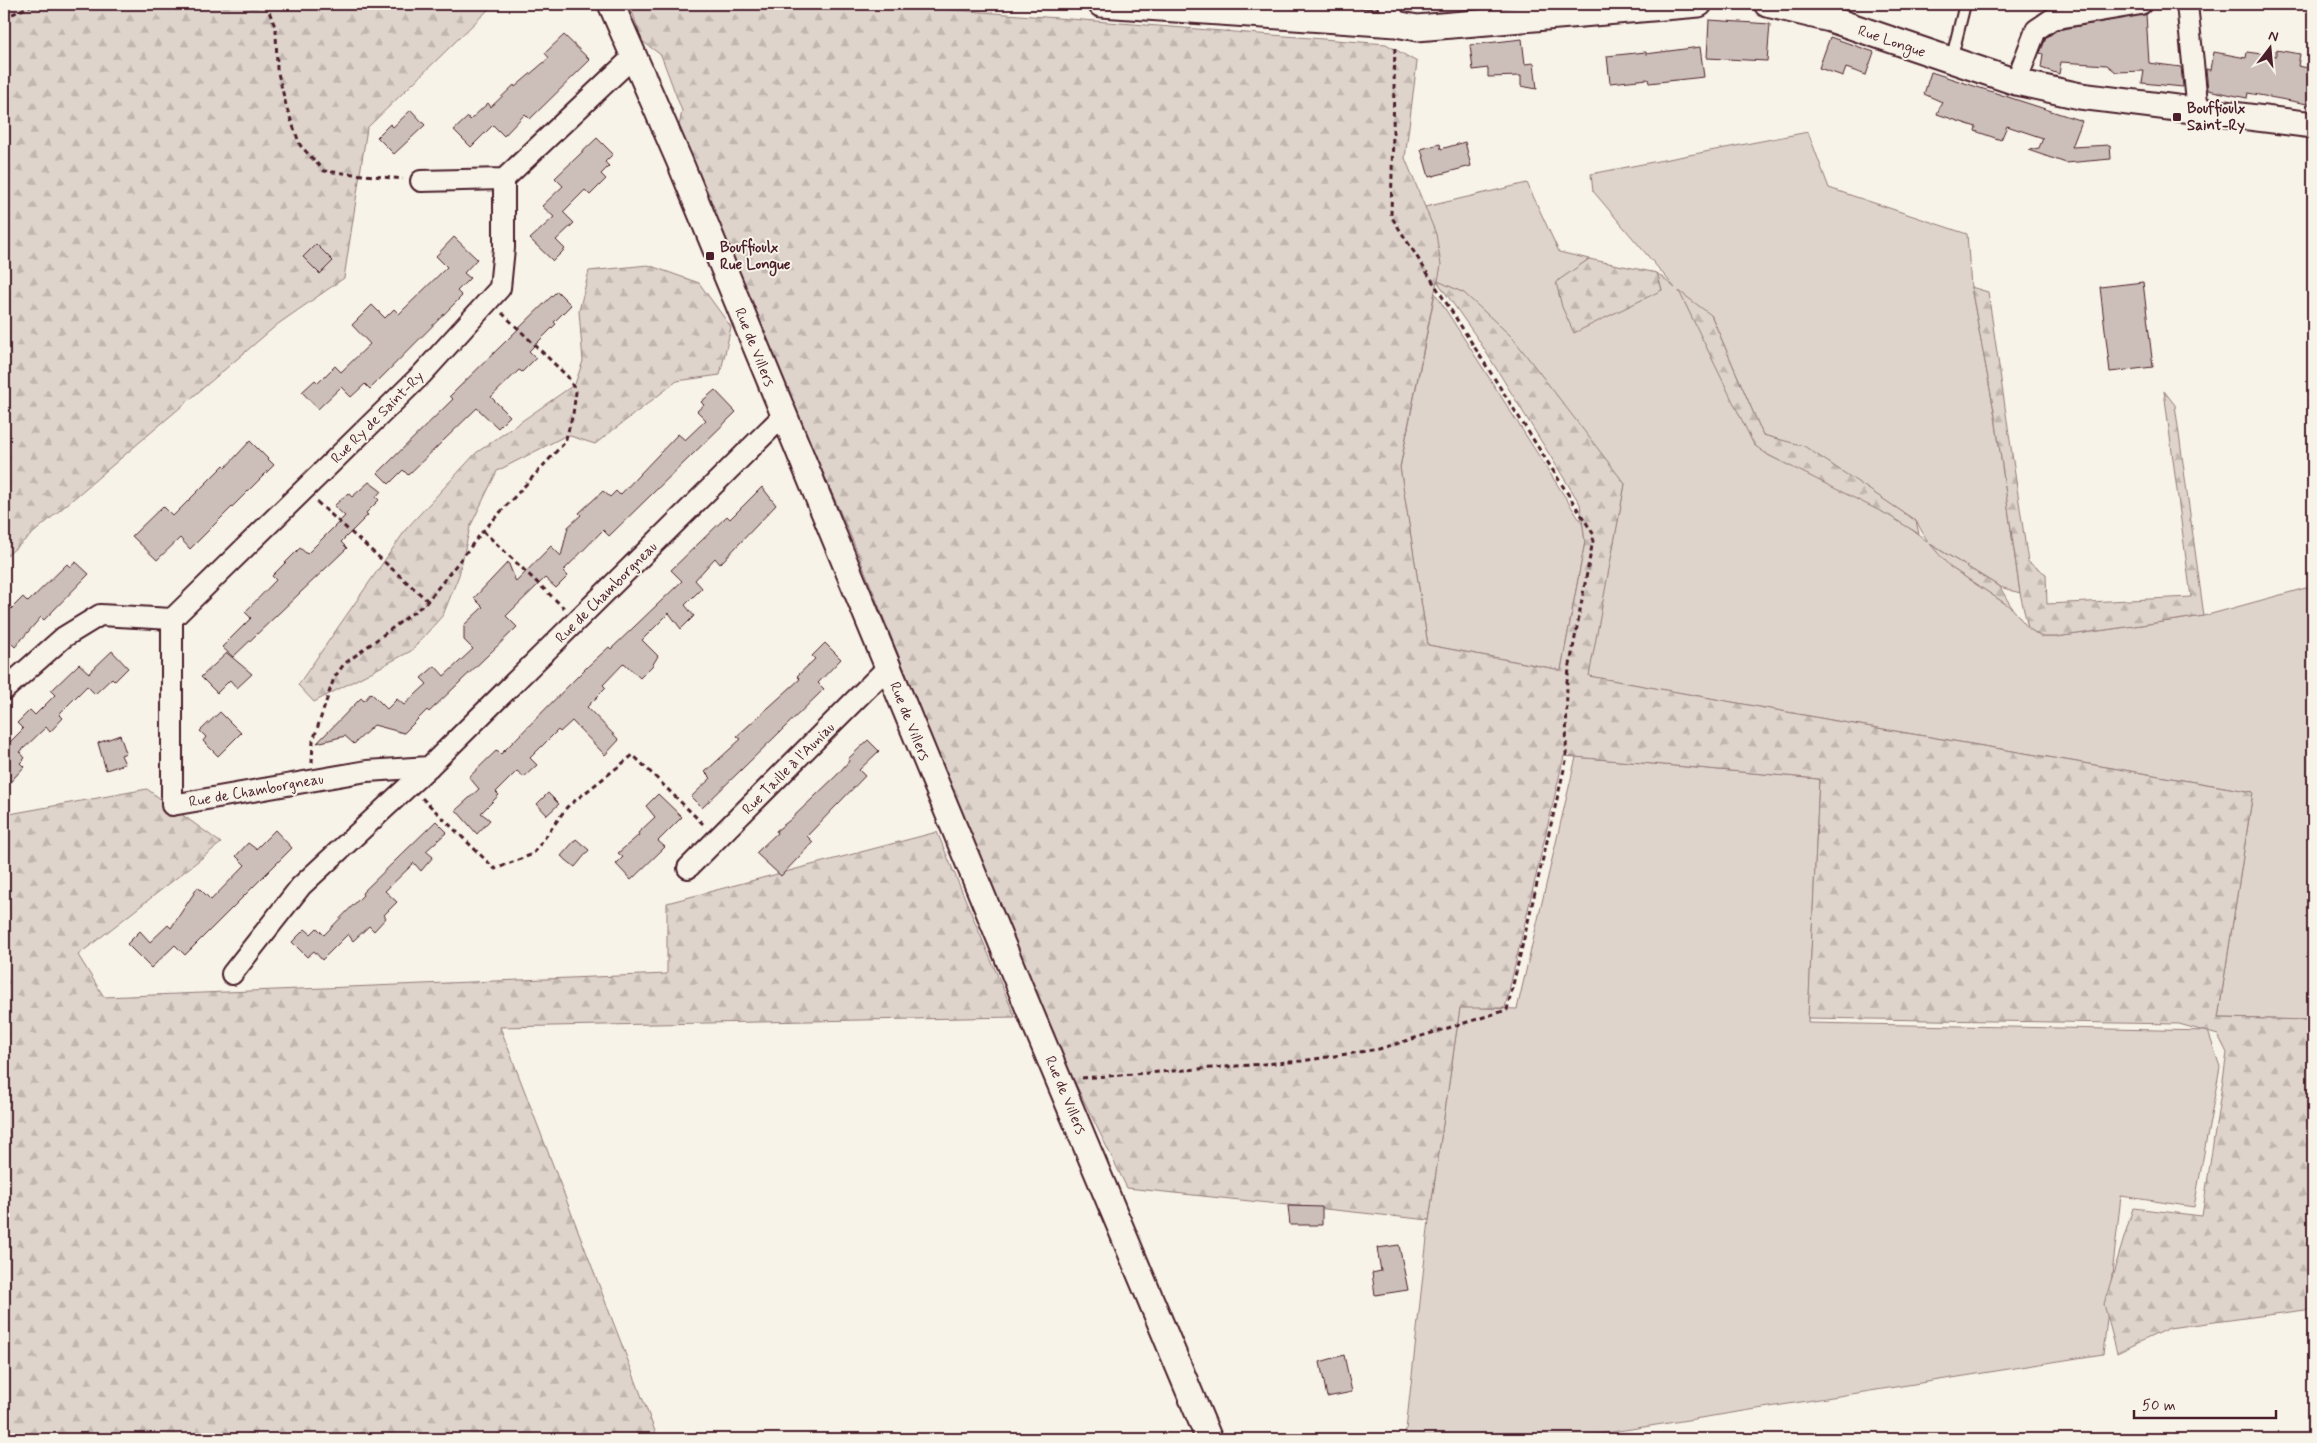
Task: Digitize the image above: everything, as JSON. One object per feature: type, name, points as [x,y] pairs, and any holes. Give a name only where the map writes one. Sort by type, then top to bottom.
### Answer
[{"type":"street","name":"Rue de Villers","points":[[611,4],[679,160],[1209,1439]]},
{"type":"street","points":[[1100,4],[1392,14],[1417,28],[1699,4]]},
{"type":"street","name":"Rue Longue","points":[[1767,4],[1830,20],[2016,82],[2080,96],[2313,125]]},
{"type":"street","points":[[2016,82],[2036,30],[2052,19],[2141,4]]},
{"type":"street","points":[[2186,4],[2198,112]]},
{"type":"street","points":[[421,181],[504,179],[634,56]]},
{"type":"street","name":"Rue Ry de Saint-Ry","points":[[172,619],[422,374],[500,288],[504,248],[504,179]]},
{"type":"street","name":"Rue de Chamborgneau","points":[[232,974],[301,886],[429,767],[784,416]]},
{"type":"street","points":[[4,690],[64,637],[100,615],[172,619]]},
{"type":"street","name":"Rue de Chamborgneau","points":[[172,619],[172,805],[367,771],[429,767]]},
{"type":"street","name":"Rue Taille à l'Auniau","points":[[688,868],[888,667]]},
{"type":"lane","points":[[1952,61],[1965,4]]},
{"type":"path","points":[[4,18],[34,4]]},
{"type":"path","points":[[266,4],[276,29],[277,69],[287,109],[300,146],[324,171],[421,181]]},
{"type":"path","points":[[1060,1080],[1312,1060],[1379,1049],[1507,1010],[1566,761],[1567,681],[1594,535],[1391,216],[1392,14]]},
{"type":"path","points":[[312,780],[313,741],[334,678],[344,664],[428,601],[483,531],[566,442],[576,392],[568,376],[488,301]]},
{"type":"path","points":[[304,490],[428,601]]},
{"type":"path","points":[[483,531],[577,620]]},
{"type":"path","points":[[410,785],[495,868],[533,854],[567,807],[633,755],[718,839]]},
{"type":"green space","points":[[4,4],[494,4],[367,128],[344,278],[278,324],[4,558]]},
{"type":"green space","points":[[633,4],[880,4],[1386,44],[1417,62],[1405,158],[1436,234],[1441,265],[1438,281],[1464,293],[1512,337],[1625,484],[1589,676],[1842,722],[2253,792],[2218,1018],[2313,1020],[2313,1309],[2169,1328],[2117,1353],[2104,1304],[2133,1208],[2202,1216],[2227,1053],[2218,1035],[2179,1024],[1808,1018],[1819,779],[1564,756],[1505,1008],[1460,1008],[1429,1220],[1127,1188],[1047,1026],[852,539],[677,136],[682,111],[661,55],[642,41],[631,8]],"holes":[[[1437,281],[1478,339],[1580,504],[1585,542],[1561,670],[1428,645],[1400,467]]]},
{"type":"green space","points":[[1268,4],[1375,4],[1376,8],[1369,12]]},
{"type":"green space","points":[[1808,132],[1829,188],[1967,234],[1971,287],[1995,416],[2020,593],[2000,587],[1932,545],[1953,569],[2012,608],[2028,628],[2042,637],[2056,637],[2204,616],[2313,586],[2313,1020],[2218,1018],[2253,792],[1842,722],[1588,676],[1625,484],[1464,293],[1437,281],[1441,265],[1425,207],[1527,183],[1559,252],[1589,259],[1557,282],[1662,290],[1657,273],[1675,288],[1593,191],[1591,174]],"holes":[[[1711,315],[1763,435],[1807,449],[1916,521],[1928,542],[1911,529],[1872,506],[1768,455]]]},
{"type":"green space","points":[[1589,259],[1657,273],[1662,290],[1574,333],[1562,307],[1556,282]]},
{"type":"green space","points":[[648,265],[699,283],[731,327],[720,375],[677,381],[595,444],[567,435],[497,471],[470,527],[459,575],[443,615],[411,651],[314,702],[298,685],[407,528],[476,453],[575,384],[583,361],[579,311],[589,271]]},
{"type":"green space","points":[[1971,287],[1988,292],[2028,562],[2046,574],[2047,604],[2191,597],[2164,391],[2175,405],[2204,616],[2056,637],[2042,637],[2028,628],[2020,593],[1995,416]]},
{"type":"green space","points":[[1679,291],[1711,315],[1763,435],[1804,446],[1916,521],[1919,534],[1888,515],[1768,455],[1754,445]]},
{"type":"green space","points":[[1435,293],[1583,525],[1585,542],[1561,670],[1428,645],[1400,468]]},
{"type":"green space","points":[[1930,544],[2000,587],[2012,608],[1950,567]]},
{"type":"green space","points":[[1576,757],[1819,779],[1808,1023],[2208,1031],[2220,1067],[2194,1207],[2121,1196],[2103,1354],[1568,1439],[1405,1439],[1429,1220],[1460,1007],[1517,1009]]},
{"type":"green space","points":[[147,789],[221,843],[78,955],[104,997],[667,974],[667,903],[937,832],[1015,1017],[500,1027],[658,1439],[4,1439],[4,815]]},
{"type":"building","points":[[2146,14],[2149,63],[2181,67],[2183,87],[2142,83],[2144,71],[2116,72],[2107,65],[2061,62],[2059,74],[2041,68],[2043,54],[2040,53],[2046,38],[2057,30]]},
{"type":"building","points":[[1709,20],[1770,24],[1767,61],[1707,58]]},
{"type":"building","points":[[564,35],[590,60],[530,119],[525,114],[504,136],[493,125],[471,147],[454,130],[468,117],[470,120],[488,103],[491,107],[514,85],[515,87],[549,58],[545,53]]},
{"type":"building","points":[[1830,37],[1874,52],[1866,75],[1846,68],[1843,76],[1819,68]]},
{"type":"building","points":[[1522,39],[1525,64],[1534,63],[1537,89],[1521,86],[1521,76],[1488,77],[1488,68],[1473,70],[1470,45]]},
{"type":"building","points":[[1700,47],[1704,77],[1649,83],[1648,79],[1610,83],[1607,56],[1646,52],[1646,54]]},
{"type":"building","points":[[2276,50],[2300,54],[2298,66],[2313,69],[2313,105],[2248,93],[2247,98],[2208,90],[2206,69],[2211,70],[2214,52],[2246,58],[2247,52],[2276,56]]},
{"type":"building","points":[[1931,72],[2082,121],[2072,147],[2110,145],[2111,159],[2066,163],[2028,150],[2039,148],[2043,138],[2007,126],[2001,140],[1975,131],[1976,127],[1937,114],[1942,102],[1924,94]]},
{"type":"building","points":[[411,110],[425,125],[394,154],[377,137],[390,124],[393,127]]},
{"type":"building","points":[[597,138],[613,154],[605,162],[609,166],[601,174],[606,179],[590,195],[585,190],[563,212],[574,223],[556,240],[565,249],[553,261],[530,239],[554,217],[542,206],[563,186],[555,178]]},
{"type":"building","points":[[1465,142],[1471,166],[1429,177],[1421,149],[1440,144],[1441,149]]},
{"type":"building","points":[[454,237],[477,259],[464,273],[470,278],[457,291],[462,296],[370,389],[365,384],[351,397],[341,387],[318,409],[302,392],[315,380],[318,383],[335,366],[341,372],[370,344],[352,325],[372,305],[385,318],[394,309],[399,314],[447,267],[436,256]]},
{"type":"building","points":[[316,244],[333,261],[320,274],[303,257]]},
{"type":"building","points":[[2143,282],[2153,367],[2110,372],[2100,287]]},
{"type":"building","points":[[557,291],[571,305],[554,322],[556,324],[529,351],[536,358],[522,372],[519,370],[491,397],[510,416],[498,428],[477,408],[408,475],[403,470],[389,484],[378,473],[453,399],[450,396]]},
{"type":"building","points":[[715,390],[736,412],[609,536],[603,530],[563,571],[568,576],[556,588],[545,578],[506,616],[517,627],[429,712],[427,710],[404,733],[374,725],[354,744],[345,736],[317,743],[361,698],[364,701],[371,693],[387,709],[397,699],[404,705],[427,684],[421,678],[435,666],[444,676],[473,649],[464,640],[464,625],[483,607],[474,598],[508,562],[516,582],[551,546],[561,556],[568,527],[581,515],[579,513],[603,491],[610,497],[616,491],[620,495],[678,434],[685,440],[706,420],[697,411],[704,405],[701,402]]},
{"type":"building","points":[[250,441],[274,465],[190,549],[180,538],[157,560],[132,536],[163,506],[173,516],[224,465],[226,467]]},
{"type":"building","points":[[369,482],[381,491],[376,497],[379,500],[366,513],[368,515],[341,542],[347,548],[233,657],[222,647],[251,618],[245,612],[276,580],[272,576],[300,548],[307,554],[345,516],[334,506],[348,493],[352,497]]},
{"type":"building","points":[[762,487],[776,505],[720,564],[715,558],[695,580],[702,588],[685,605],[694,616],[681,629],[669,613],[642,640],[658,656],[652,666],[640,678],[624,663],[603,685],[606,688],[587,707],[619,740],[605,755],[572,721],[560,732],[558,730],[530,758],[537,765],[524,777],[517,771],[496,792],[499,795],[481,813],[490,820],[477,834],[456,810],[479,789],[469,777],[497,750],[501,754],[586,668],[609,647],[611,649],[682,581],[671,570],[727,516],[730,519]]},
{"type":"building","points":[[76,562],[89,574],[44,620],[41,617],[15,647],[4,636],[4,616],[23,597],[28,602],[67,564],[70,567]]},
{"type":"building","points":[[825,643],[841,659],[818,683],[824,689],[702,808],[691,797],[711,778],[705,772],[741,739],[737,736],[800,679],[797,676],[815,659],[812,656]]},
{"type":"building","points":[[112,651],[128,668],[115,681],[112,678],[95,694],[87,686],[59,714],[63,718],[50,732],[46,727],[20,752],[25,758],[20,763],[24,767],[4,789],[4,735],[10,742],[23,729],[17,723],[30,710],[35,715],[55,695],[51,691],[79,664],[89,673]]},
{"type":"building","points":[[227,653],[252,674],[237,688],[230,680],[217,693],[201,677]]},
{"type":"building","points":[[220,712],[241,733],[218,756],[203,741],[206,737],[200,731]]},
{"type":"building","points":[[120,735],[126,753],[121,755],[125,764],[106,770],[98,743]]},
{"type":"building","points":[[868,740],[879,751],[859,770],[865,776],[807,836],[813,842],[781,876],[756,853],[777,833],[776,831],[837,775],[849,761],[848,759]]},
{"type":"building","points":[[548,793],[559,804],[547,815],[537,804]]},
{"type":"building","points":[[658,794],[682,817],[658,841],[665,847],[631,880],[616,864],[623,857],[618,853],[639,835],[638,833],[655,817],[646,806]]},
{"type":"building","points":[[436,821],[447,832],[426,851],[433,857],[421,871],[414,863],[385,891],[397,902],[384,915],[386,918],[374,931],[369,926],[353,941],[348,934],[322,960],[314,951],[307,957],[292,942],[305,929],[311,934],[317,928],[324,935],[363,895],[362,893]]},
{"type":"building","points":[[275,830],[292,848],[185,955],[175,945],[151,968],[127,944],[140,931],[150,942],[168,925],[171,928],[198,887],[211,900],[245,865],[236,856],[248,843],[256,849]]},
{"type":"building","points":[[576,839],[589,850],[575,867],[561,856]]},
{"type":"building","points":[[1288,1206],[1322,1207],[1322,1225],[1290,1225]]},
{"type":"building","points":[[1399,1245],[1408,1290],[1375,1295],[1372,1273],[1381,1271],[1377,1248]]},
{"type":"building","points":[[1344,1355],[1352,1392],[1327,1397],[1320,1362]]},
{"type":"place","name":"Bouffioulx Saint-Ry","points":[[2177,117]]},
{"type":"place","name":"Bouffioulx Rue Longue","points":[[710,256]]}]
